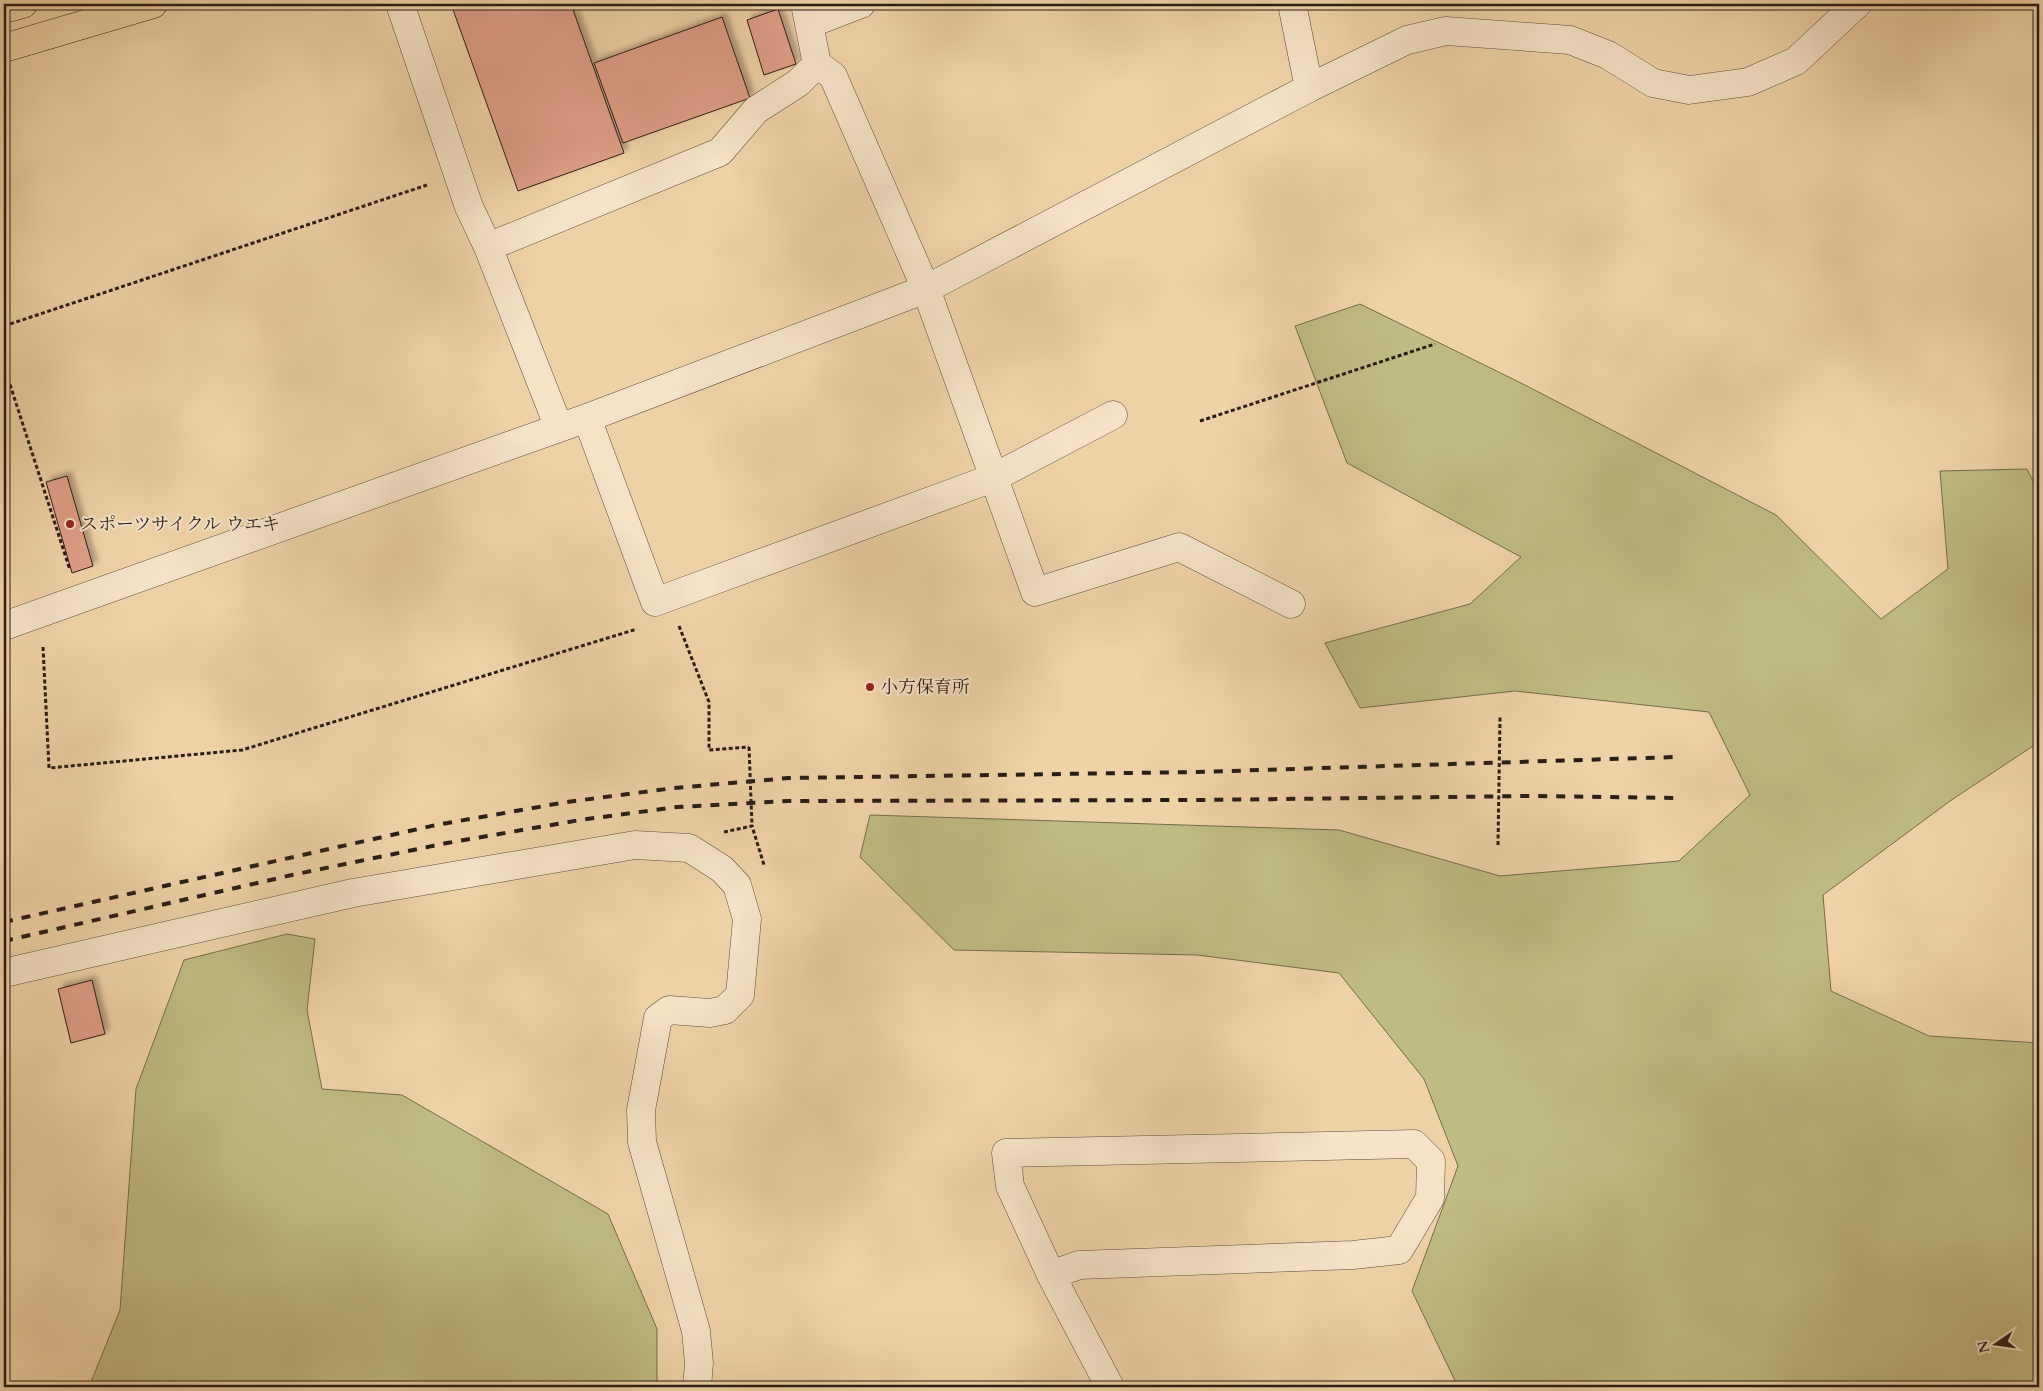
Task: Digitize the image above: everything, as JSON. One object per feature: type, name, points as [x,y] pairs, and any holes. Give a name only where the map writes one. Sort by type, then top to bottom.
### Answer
[{"type":"highway","points":[[4,9],[23,4]]},
{"type":"highway","points":[[4,48],[153,4]]},
{"type":"street","points":[[400,4],[469,207],[488,247],[559,428]]},
{"type":"street","points":[[861,4],[807,14],[817,64],[833,76],[926,289],[1035,592],[1179,547],[1291,604]]},
{"type":"street","points":[[1292,4],[1309,88]]},
{"type":"street","points":[[4,626],[588,418],[926,289],[1309,88],[1407,40],[1446,31],[1570,40],[1608,55],[1652,83],[1689,90],[1748,82],[1796,61],[1857,4]]},
{"type":"street","points":[[488,247],[720,152],[756,110],[798,84],[817,64]]},
{"type":"street","points":[[588,418],[655,602],[993,478],[1113,416]]},
{"type":"street","points":[[4,973],[353,893],[635,845],[689,848],[722,869],[736,885],[747,919],[740,995],[725,1010],[710,1013],[668,1010],[658,1018],[641,1110],[642,1142],[696,1331],[699,1364],[698,1387]]},
{"type":"street","points":[[1051,1275],[1079,1265],[1353,1255],[1399,1250],[1430,1198],[1431,1161],[1414,1144],[1006,1153],[1010,1186],[1051,1275],[1110,1387]]},
{"type":"path","points":[[4,326],[458,175]]},
{"type":"path","points":[[1200,421],[1436,344]]},
{"type":"path","points":[[4,366],[80,599]]},
{"type":"path","points":[[36,614],[43,637],[49,768],[242,750],[647,626],[655,602]]},
{"type":"path","points":[[684,640],[709,702],[709,750],[749,747],[752,826]]},
{"type":"path","points":[[1498,845],[1500,717]]},
{"type":"shaded area","points":[[1360,304],[1521,383],[1776,515],[1881,619],[1948,569],[1940,471],[2027,469],[2039,493],[2039,742],[1950,801],[1823,895],[1831,991],[1929,1036],[2039,1043],[2039,1387],[1458,1387],[1412,1291],[1458,1166],[1424,1079],[1339,973],[1197,955],[954,950],[860,857],[870,815],[1339,830],[1500,876],[1679,861],[1750,795],[1709,712],[1515,691],[1360,708],[1325,643],[1470,604],[1521,557],[1347,463],[1295,326]]},
{"type":"shaded area","points":[[287,934],[315,939],[307,1010],[322,1089],[402,1095],[608,1214],[657,1329],[657,1387],[89,1387],[120,1310],[136,1089],[184,960]]},
{"type":"building","points":[[451,4],[571,4],[624,153],[518,191]]},
{"type":"building","points":[[778,9],[796,64],[764,75],[747,20]]},
{"type":"building","points":[[722,17],[750,98],[623,143],[594,63]]},
{"type":"building","name":"スポーツサイクル ウエキ","points":[[67,476],[93,566],[72,573],[46,482]]},
{"type":"building","points":[[92,980],[105,1034],[71,1043],[58,989]]},
{"type":"railway","points":[[4,922],[436,825],[567,802],[674,788],[789,778],[1197,772],[1676,757]]},
{"type":"railway","points":[[4,941],[292,875],[447,843],[580,820],[677,807],[788,801],[1201,800],[1530,796],[1676,798]]},
{"type":"place","name":"スポーツサイクル ウエキ","points":[[70,524]]},
{"type":"place","name":"小方保育所","points":[[870,687]]}]
